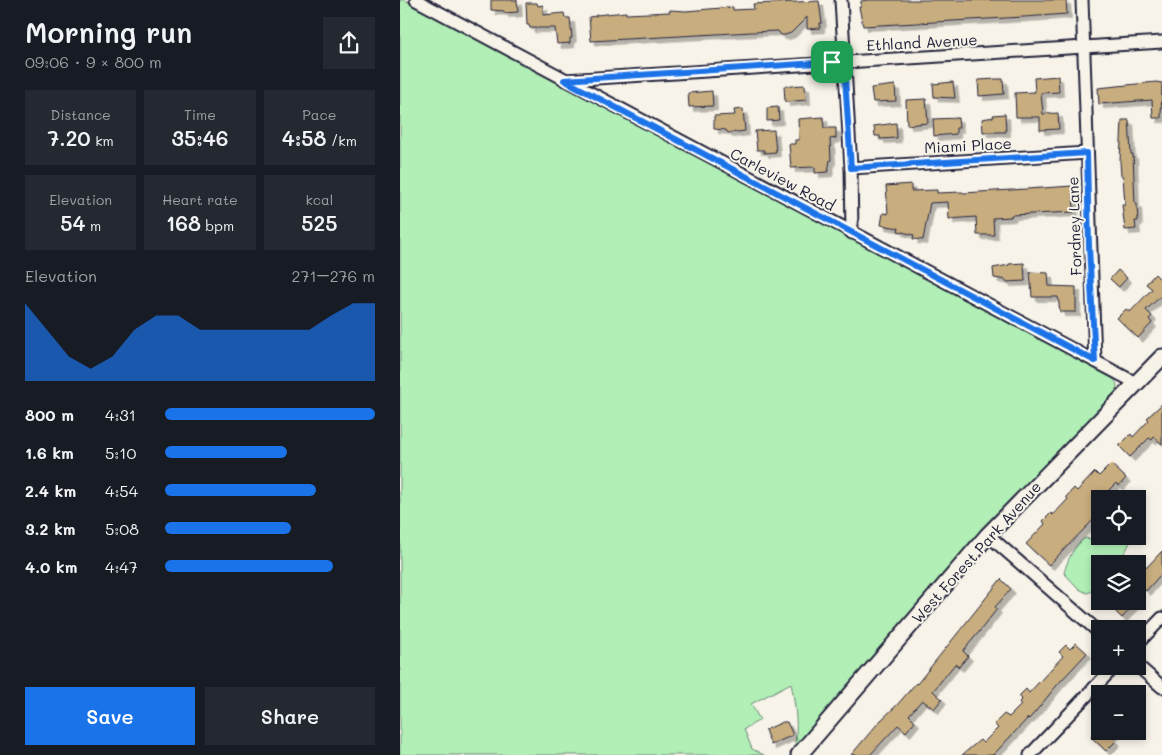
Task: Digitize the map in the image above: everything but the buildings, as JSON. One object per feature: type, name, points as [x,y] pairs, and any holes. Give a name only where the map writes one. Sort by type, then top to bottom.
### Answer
[{"type":"main road","name":"West Forest Park Avenue","points":[[807,752],[988,535],[1161,359]]},
{"type":"street","name":"Carleview Road","points":[[416,0],[1136,383]]},
{"type":"street","points":[[841,0],[851,168],[852,233]]},
{"type":"street","name":"Fordney Lane","points":[[1082,0],[1089,246],[1095,361]]},
{"type":"street","name":"Ethland Avenue","points":[[564,80],[1162,42]]},
{"type":"street","name":"Miami Place","points":[[851,168],[1087,153]]},
{"type":"street","points":[[988,535],[1091,625]]},
{"type":"street","points":[[1146,635],[1162,618]]},
{"type":"street","points":[[1146,673],[1162,687]]},
{"type":"street","points":[[1030,755],[1106,675]]},
{"type":"green space","points":[[400,0],[405,0],[1112,378],[1116,382],[1116,391],[982,530],[794,749],[796,725],[791,683],[751,704],[760,720],[744,729],[752,749],[764,755],[400,755]]},
{"type":"green space","points":[[1085,538],[1091,539],[1091,545],[1128,545],[1123,555],[1091,555],[1091,591],[1087,593],[1079,589],[1064,573],[1072,554]]},
{"type":"route","points":[[832,62],[844,62],[851,168],[1087,153],[1089,246],[1095,361],[564,80],[832,62]]}]
